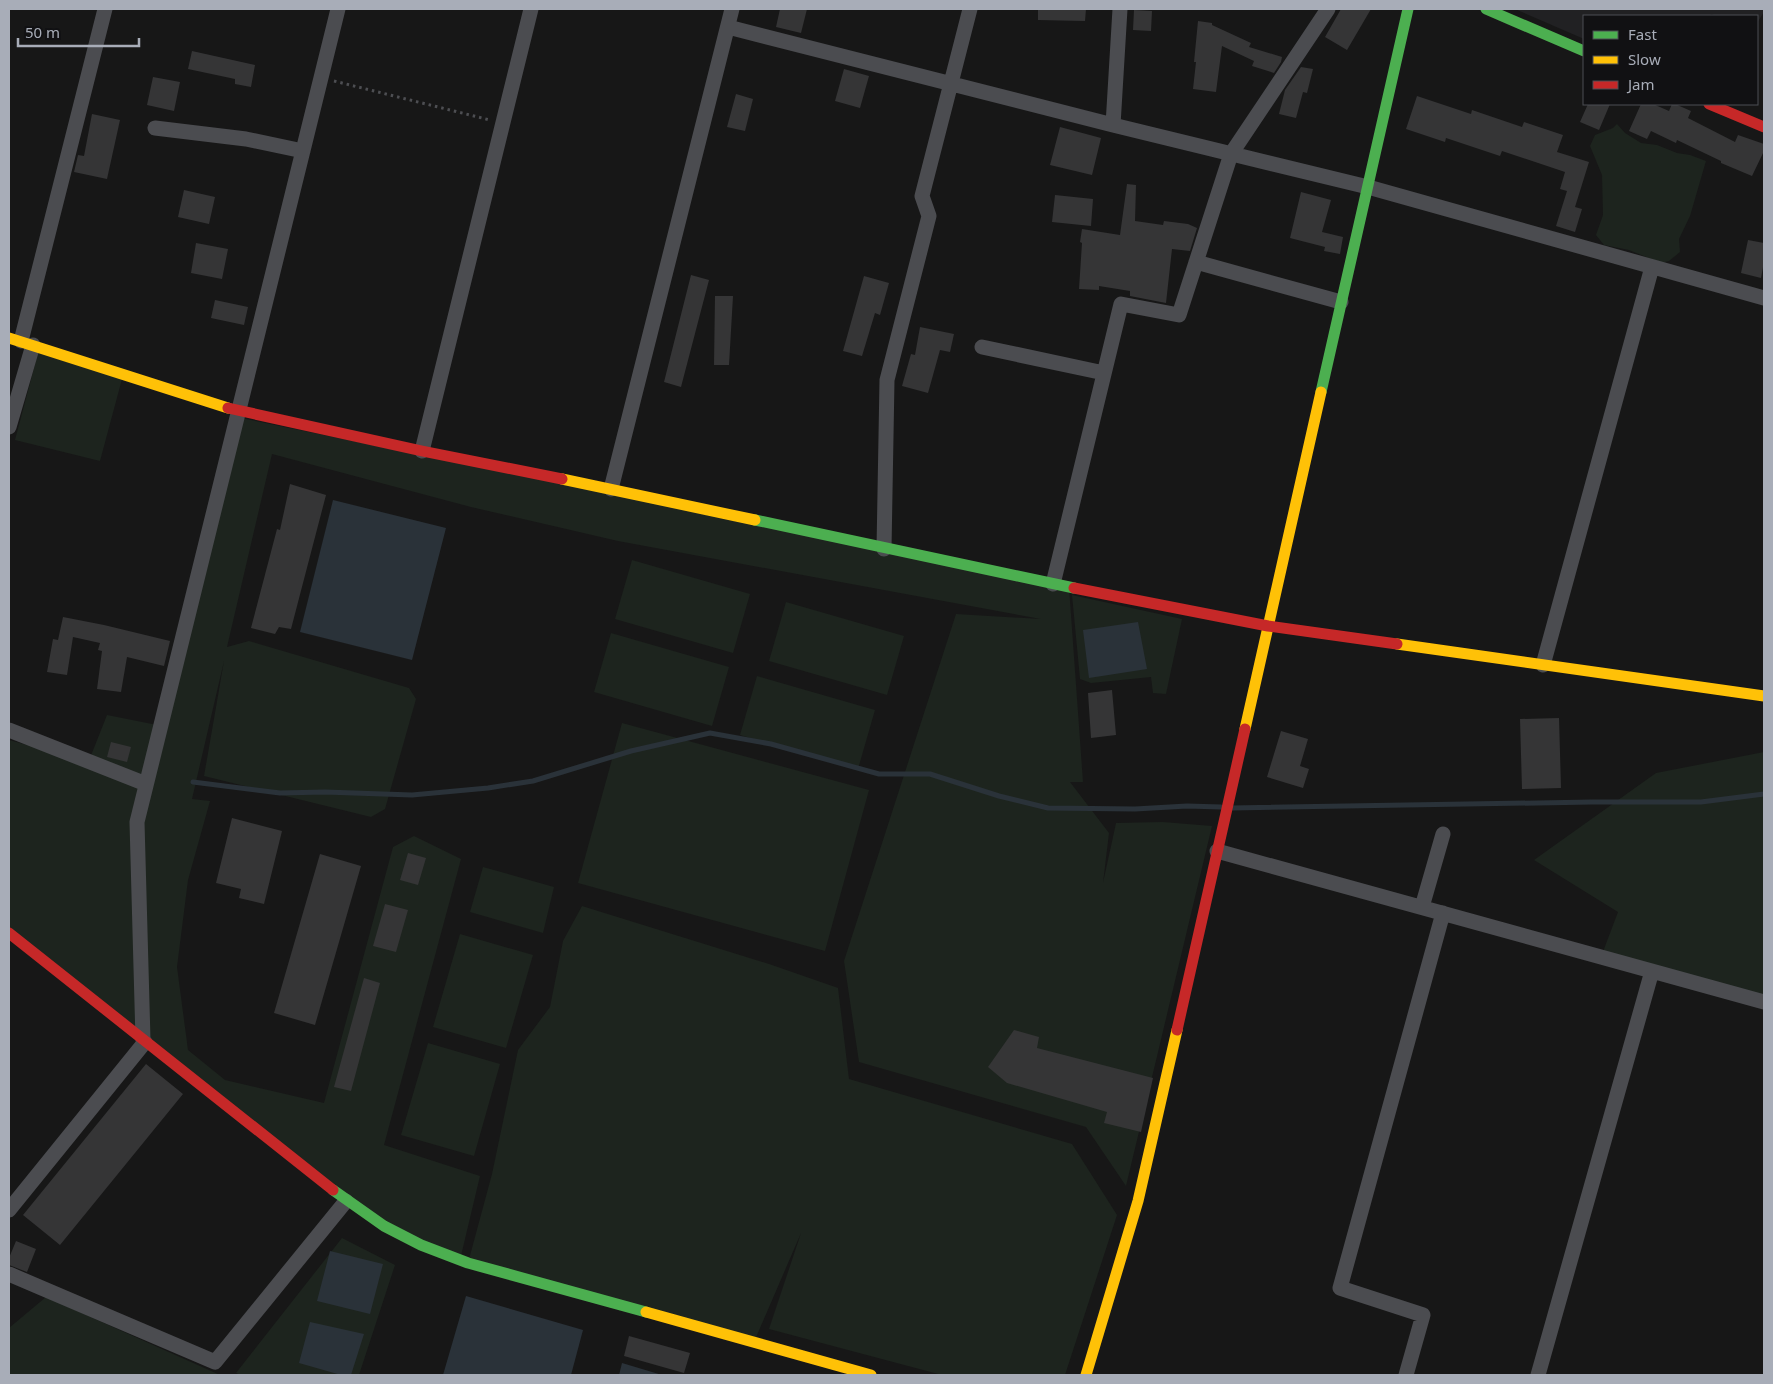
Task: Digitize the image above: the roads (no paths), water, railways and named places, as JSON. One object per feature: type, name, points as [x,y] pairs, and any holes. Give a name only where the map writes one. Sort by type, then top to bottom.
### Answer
[{"type":"street","points":[[9,427],[21,342],[105,9]]},
{"type":"street","points":[[9,1210],[144,1041],[137,822],[338,9]]},
{"type":"street","points":[[422,451],[531,9]]},
{"type":"street","points":[[612,489],[732,9]]},
{"type":"street","points":[[884,549],[887,380],[929,216],[922,196],[970,9]]},
{"type":"street","points":[[1113,125],[1120,9]]},
{"type":"street","points":[[1053,584],[1121,304],[1179,315],[1231,154],[1328,9]]},
{"type":"street","points":[[1086,1375],[1138,1201],[1408,9]]},
{"type":"street","points":[[1486,9],[1583,50]]},
{"type":"street","points":[[728,27],[1368,188],[1764,298]]},
{"type":"street","points":[[1711,105],[1764,127]]},
{"type":"street","points":[[155,128],[246,139],[303,151]]},
{"type":"street","points":[[1196,262],[1342,302]]},
{"type":"street","points":[[1543,665],[1652,267]]},
{"type":"street","points":[[21,342],[238,411],[1053,584],[1268,626],[1543,665],[1764,693]]},
{"type":"street","points":[[982,347],[1104,373]]},
{"type":"street","points":[[9,730],[146,784]]},
{"type":"street","points":[[1422,908],[1443,834]]},
{"type":"street","points":[[1217,851],[1764,1002]]},
{"type":"street","points":[[1406,1375],[1423,1316],[1340,1288],[1443,913]]},
{"type":"street","points":[[9,933],[346,1201],[384,1226],[421,1244],[468,1263],[827,1369],[871,1375]]},
{"type":"street","points":[[1538,1375],[1652,971]]},
{"type":"street","points":[[9,1274],[215,1362],[346,1201]]},
{"type":"waterway","points":[[193,782],[280,793],[325,792],[412,795],[488,788],[533,781],[631,751],[710,733],[771,744],[879,774],[930,774],[999,796],[1048,808],[1135,809],[1187,806],[1221,807]]},
{"type":"waterway","points":[[1232,808],[1701,802],[1764,794]]}]
